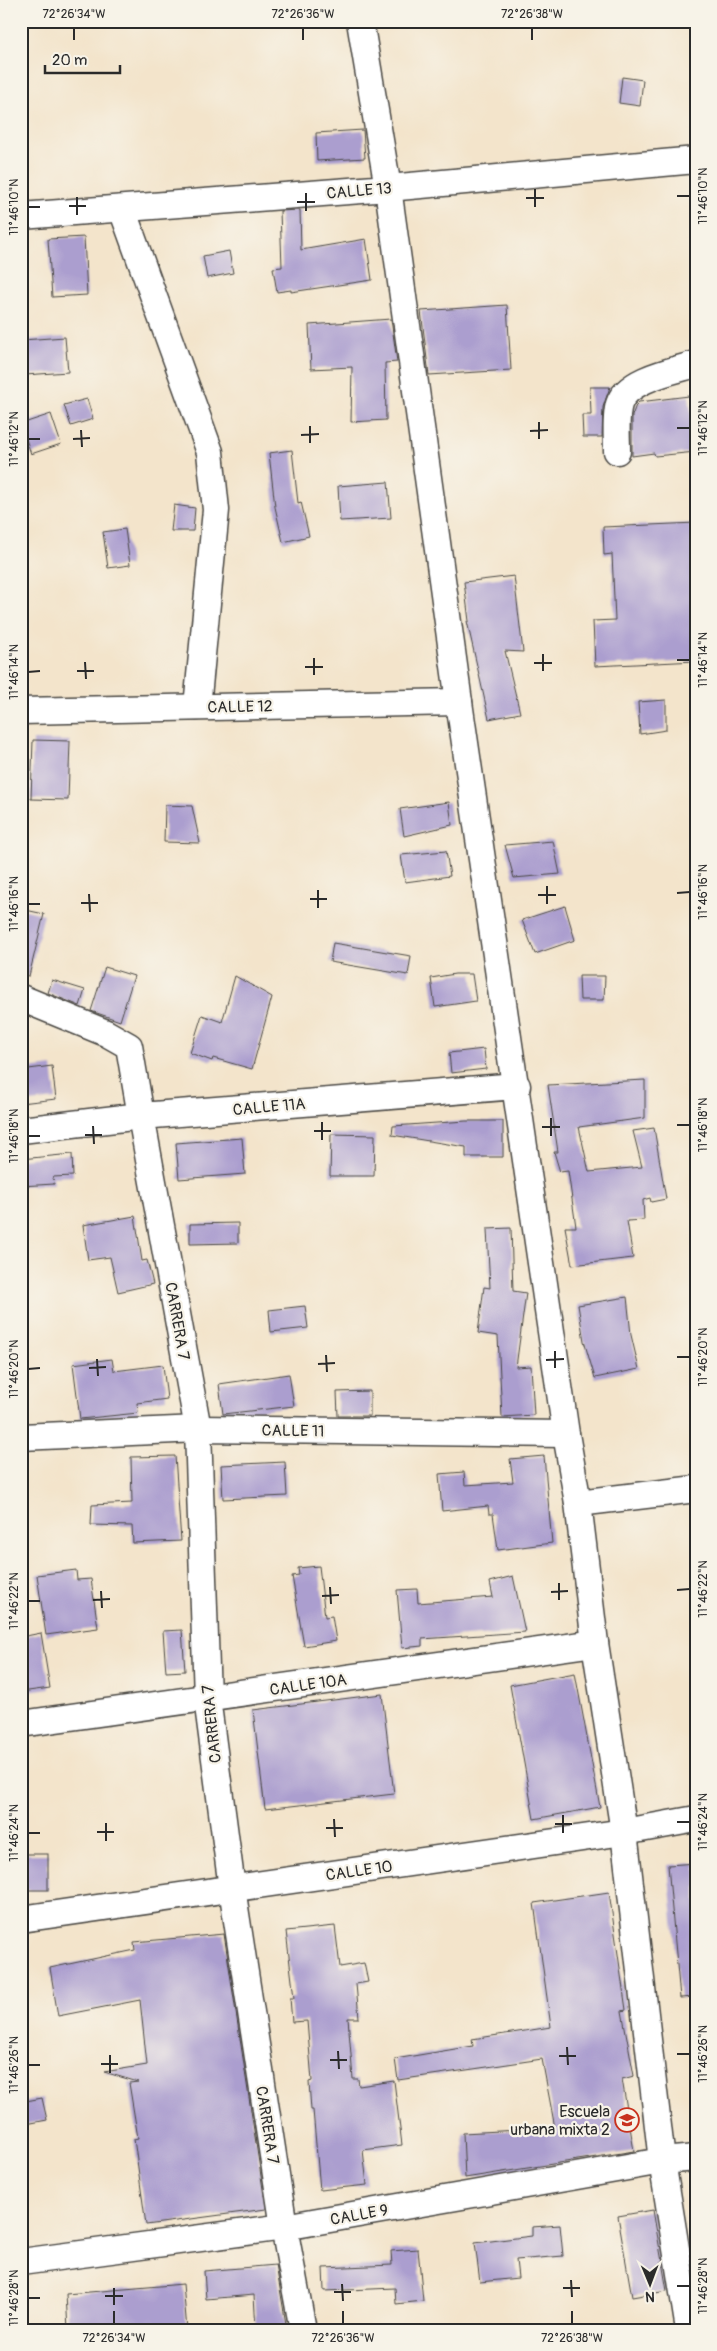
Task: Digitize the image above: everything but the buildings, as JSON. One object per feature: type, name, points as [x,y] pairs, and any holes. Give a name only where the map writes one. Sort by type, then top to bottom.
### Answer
[{"type":"street","points":[[360,21],[388,188],[459,702],[517,1086],[566,1434],[578,1503],[595,1643],[624,1832],[662,2161],[689,2330]]},
{"type":"street","name":"CALLE 13","points":[[21,216],[388,188],[696,160]]},
{"type":"street","points":[[122,209],[210,452],[216,510],[197,706]]},
{"type":"street","points":[[617,451],[619,404],[626,392],[646,379],[696,364]]},
{"type":"street","name":"CALLE 12","points":[[21,711],[459,702]]},
{"type":"street","name":"CARRERA 7","points":[[21,998],[106,1034],[129,1046],[198,1429],[207,1698],[232,1888],[284,2228],[303,2330]]},
{"type":"street","name":"CALLE 11A","points":[[21,1130],[141,1116],[517,1086]]},
{"type":"street","name":"CALLE 11","points":[[21,1437],[198,1429],[566,1434]]},
{"type":"street","points":[[578,1503],[696,1489]]},
{"type":"street","name":"CALLE 10A","points":[[21,1724],[595,1643]]},
{"type":"street","name":"CALLE 10","points":[[21,1919],[624,1832],[696,1819]]},
{"type":"street","name":"CALLE 9","points":[[21,2262],[284,2228],[662,2161],[696,2158]]},
{"type":"place","name":"Escuela urbana mixta 2","points":[[627,2120]]}]
